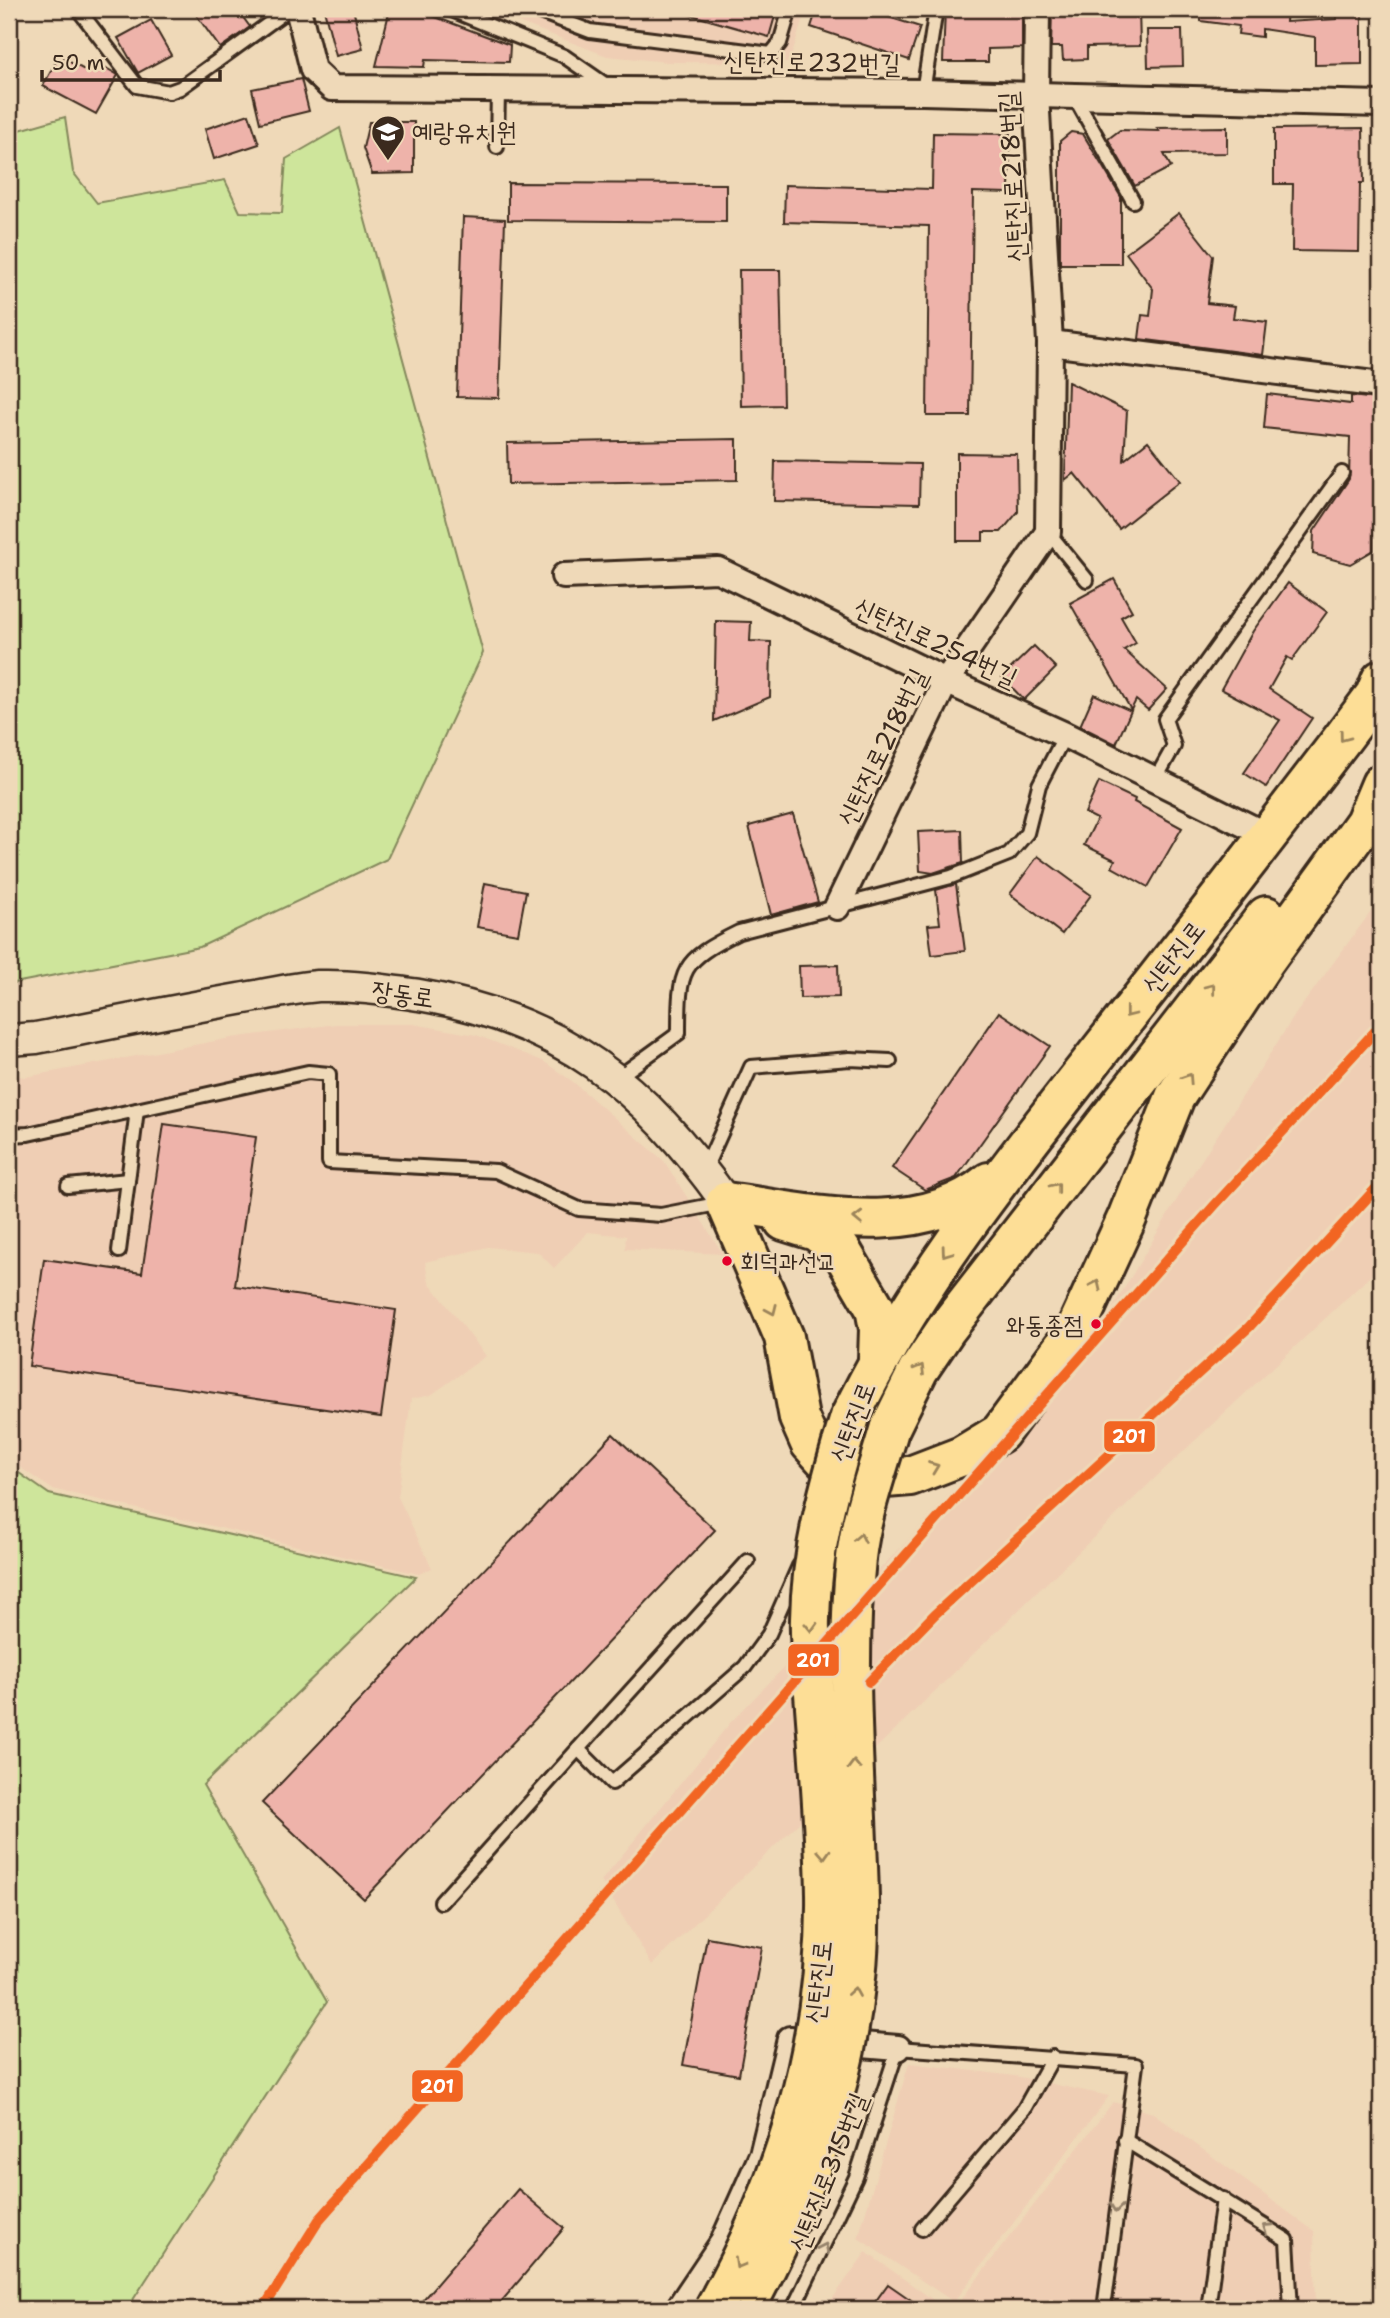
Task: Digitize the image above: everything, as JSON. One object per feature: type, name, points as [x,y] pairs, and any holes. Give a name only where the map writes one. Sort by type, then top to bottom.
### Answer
[{"type":"main road","name":"신탄진로","points":[[714,2309],[747,2252],[796,2122],[822,1981],[826,1896],[810,1619],[818,1542],[830,1483],[850,1417],[878,1359],[940,1260],[1010,1165],[1268,836],[1375,695],[1381,680]]},
{"type":"main road","name":"신탄진로","points":[[745,2309],[794,2215],[827,2123],[845,2053],[856,1976],[860,1905],[851,1661],[856,1558],[867,1504],[889,1430],[918,1371],[947,1328],[1381,767]]},
{"type":"main road","points":[[726,1202],[784,1336],[799,1418],[810,1443],[829,1464],[873,1479],[910,1476],[962,1456],[1000,1433],[1075,1331],[1127,1218],[1175,1097],[1264,962],[1364,822],[1381,784]]},
{"type":"main road","points":[[726,1202],[843,1217],[894,1219],[946,1207],[974,1195],[1010,1165]]},
{"type":"main road","points":[[726,1202],[816,1231],[841,1250],[875,1308],[879,1329],[878,1359]]},
{"type":"street","name":"신탄진로232번길","points":[[298,9],[313,69],[332,88],[923,92],[1381,104]]},
{"type":"street","name":"신탄진로218번길","points":[[837,907],[946,681],[1048,532],[1051,516],[1050,342],[1036,94],[1037,9]]},
{"type":"street","points":[[1050,342],[1381,385]]},
{"type":"street","name":"신탄진로254번길","points":[[564,576],[718,570],[946,681],[1065,735],[1268,836]]},
{"type":"street","name":"장동로","points":[[9,1040],[36,1038],[317,986],[375,988],[445,1000],[518,1021],[586,1055],[658,1117],[704,1171],[726,1202]]},
{"type":"street","points":[[678,2309],[723,2242],[762,2155],[790,2039],[898,2048]]},
{"type":"lane","points":[[78,9],[138,86],[169,92],[180,88],[289,9]]},
{"type":"lane","points":[[449,9],[564,56],[612,90]]},
{"type":"lane","points":[[532,9],[590,31],[771,54],[780,43],[790,9]]},
{"type":"lane","points":[[923,92],[936,9]]},
{"type":"lane","points":[[497,147],[498,90]]},
{"type":"lane","points":[[1074,96],[1133,201]]},
{"type":"lane","points":[[1155,780],[1174,746],[1165,719],[1342,473]]},
{"type":"lane","points":[[1048,532],[1087,580]]},
{"type":"lane","points":[[617,1079],[679,1033],[679,989],[685,967],[711,946],[739,932],[951,877],[1009,854],[1027,833],[1039,785],[1065,735]]},
{"type":"lane","points":[[704,1171],[751,1067],[850,1059],[890,1061]]},
{"type":"lane","points":[[9,1135],[308,1072],[329,1074],[329,1162],[496,1171],[579,1209],[662,1215],[726,1202]]},
{"type":"lane","points":[[119,1251],[137,1110]]},
{"type":"lane","points":[[68,1186],[128,1181]]},
{"type":"lane","points":[[578,1749],[612,1783],[745,1667],[769,1634],[810,1541],[829,1464]]},
{"type":"lane","points":[[440,1902],[748,1561]]},
{"type":"lane","points":[[898,2048],[1136,2065],[1104,2309]]},
{"type":"lane","name":"신탄진로315번길","points":[[793,2309],[856,2177],[898,2048]]},
{"type":"lane","points":[[922,2229],[1024,2109],[1053,2057]]},
{"type":"lane","points":[[1125,2140],[1287,2241],[1291,2309]]},
{"type":"lane","points":[[1208,2309],[1223,2199]]},
{"type":"shaded area","points":[[484,9],[806,9],[789,63],[668,62],[607,56]]},
{"type":"shaded area","points":[[1381,898],[1381,1266],[1155,1478],[652,1965],[601,1881],[730,1723],[991,1455],[1109,1314],[1188,1181],[1295,1015]]},
{"type":"shaded area","points":[[336,1024],[413,1024],[476,1035],[543,1061],[572,1081],[664,1161],[723,1254],[625,1249],[626,1236],[588,1232],[554,1268],[538,1252],[488,1247],[425,1262],[429,1282],[486,1356],[431,1395],[411,1399],[398,1497],[432,1568],[419,1574],[52,1489],[9,1460],[9,1075],[26,1077],[231,1038]]},
{"type":"shaded area","points":[[909,2063],[1015,2076],[1109,2096],[954,2302],[858,2238]]},
{"type":"shaded area","points":[[1113,2102],[1153,2113],[1314,2231],[1316,2309],[963,2309],[957,2305]]},
{"type":"shaded area","points":[[866,2252],[946,2309],[825,2309]]},
{"type":"green space","points":[[65,117],[73,172],[97,203],[225,180],[240,212],[282,213],[286,159],[340,128],[483,653],[387,859],[200,947],[9,984],[9,133]]},
{"type":"green space","points":[[9,1466],[49,1494],[416,1577],[203,1785],[327,2002],[127,2309],[9,2309]]},
{"type":"building","points":[[192,9],[237,9],[250,27],[220,48]]},
{"type":"building","points":[[324,9],[353,9],[363,49],[336,56]]},
{"type":"building","points":[[390,9],[414,9],[510,45],[509,62],[425,60],[424,67],[376,66]]},
{"type":"building","points":[[688,9],[777,9],[769,37],[688,14]]},
{"type":"building","points":[[817,9],[863,9],[920,27],[909,60],[811,27]]},
{"type":"building","points":[[945,9],[1022,9],[1022,48],[988,49],[988,62],[943,62]]},
{"type":"building","points":[[1052,9],[1139,9],[1140,46],[1087,47],[1087,59],[1063,60],[1062,47],[1051,47]]},
{"type":"building","points":[[1201,9],[1287,9],[1286,22],[1337,19],[1337,9],[1362,9],[1362,64],[1315,65],[1315,37],[1262,29],[1262,37],[1238,34],[1239,26],[1201,21]]},
{"type":"building","points":[[151,20],[171,55],[138,73],[118,38]]},
{"type":"building","points":[[1147,30],[1182,30],[1183,66],[1148,67]]},
{"type":"building","points":[[59,56],[88,72],[94,61],[118,75],[96,114],[43,86]]},
{"type":"building","points":[[301,79],[309,111],[260,123],[252,89]]},
{"type":"building","points":[[249,114],[259,144],[214,159],[205,129]]},
{"type":"building","points":[[369,122],[414,122],[414,173],[372,174],[363,148]]},
{"type":"building","points":[[1227,127],[1227,153],[1164,154],[1171,167],[1135,186],[1108,139],[1120,130]]},
{"type":"building","points":[[1363,128],[1364,183],[1360,183],[1359,252],[1292,251],[1293,184],[1274,184],[1274,129]]},
{"type":"building","points":[[1071,132],[1083,134],[1121,197],[1121,264],[1060,264],[1060,141]]},
{"type":"building","points":[[933,133],[1010,134],[1009,193],[973,192],[970,416],[927,416],[929,226],[784,222],[785,185],[932,189]]},
{"type":"building","points":[[508,183],[726,184],[726,222],[508,220]]},
{"type":"building","points":[[1179,213],[1213,256],[1207,303],[1235,306],[1233,318],[1267,322],[1263,355],[1139,339],[1142,315],[1150,316],[1153,289],[1126,253]]},
{"type":"building","points":[[463,217],[505,219],[499,398],[457,397]]},
{"type":"building","points":[[739,270],[780,270],[783,405],[741,406]]},
{"type":"building","points":[[1068,382],[1127,411],[1124,460],[1148,441],[1180,481],[1119,529],[1074,473],[1065,480]]},
{"type":"building","points":[[1267,394],[1351,404],[1351,396],[1376,399],[1374,550],[1350,564],[1313,554],[1314,531],[1349,479],[1350,437],[1264,428]]},
{"type":"building","points":[[737,439],[737,480],[508,484],[507,443]]},
{"type":"building","points":[[957,453],[1017,454],[1018,512],[1001,532],[983,532],[983,541],[957,541]]},
{"type":"building","points":[[775,461],[920,464],[919,504],[774,501]]},
{"type":"building","points":[[1114,579],[1132,611],[1121,617],[1136,643],[1124,650],[1167,689],[1148,710],[1136,700],[1131,710],[1070,603]]},
{"type":"building","points":[[1288,583],[1327,612],[1292,660],[1287,657],[1269,689],[1312,718],[1266,787],[1244,773],[1280,720],[1221,689],[1253,631]]},
{"type":"building","points":[[716,621],[751,622],[750,641],[771,642],[770,697],[714,721]]},
{"type":"building","points":[[1034,646],[1056,668],[1024,700],[1002,677]]},
{"type":"building","points":[[1094,694],[1131,711],[1116,744],[1080,726]]},
{"type":"building","points":[[1099,782],[1135,799],[1134,802],[1182,828],[1148,887],[1112,867],[1115,860],[1084,845],[1097,819],[1085,813]]},
{"type":"building","points":[[793,814],[818,902],[771,915],[749,826]]},
{"type":"building","points":[[962,830],[963,863],[933,873],[920,871],[918,832]]},
{"type":"building","points":[[1038,856],[1091,895],[1062,934],[1010,894]]},
{"type":"building","points":[[485,883],[526,891],[518,934],[477,927]]},
{"type":"building","points":[[956,884],[965,951],[932,955],[928,925],[940,924],[936,890]]},
{"type":"building","points":[[838,965],[839,997],[800,998],[799,966]]},
{"type":"building","points":[[999,1012],[1050,1046],[956,1178],[925,1190],[892,1168]]},
{"type":"building","points":[[164,1124],[256,1137],[235,1286],[396,1310],[381,1417],[29,1366],[44,1259],[142,1273]]},
{"type":"building","points":[[613,1434],[715,1530],[364,1899],[262,1803]]},
{"type":"building","points":[[707,1937],[762,1947],[739,2075],[683,2065]]},
{"type":"building","points":[[518,2189],[564,2228],[495,2309],[415,2309]]},
{"type":"building","points":[[888,2284],[924,2309],[870,2309]]},
{"type":"transit line","name":"201","points":[[263,2309],[319,2220],[1214,1206],[1381,1025]]},
{"type":"transit line","name":"201","points":[[869,1682],[934,1615],[1249,1327],[1381,1183]]},
{"type":"place","name":"예랑유치원","points":[[388,162]]},
{"type":"place","name":"회덕과선교","points":[[727,1261]]},
{"type":"place","name":"와동종점","points":[[1096,1324]]}]
